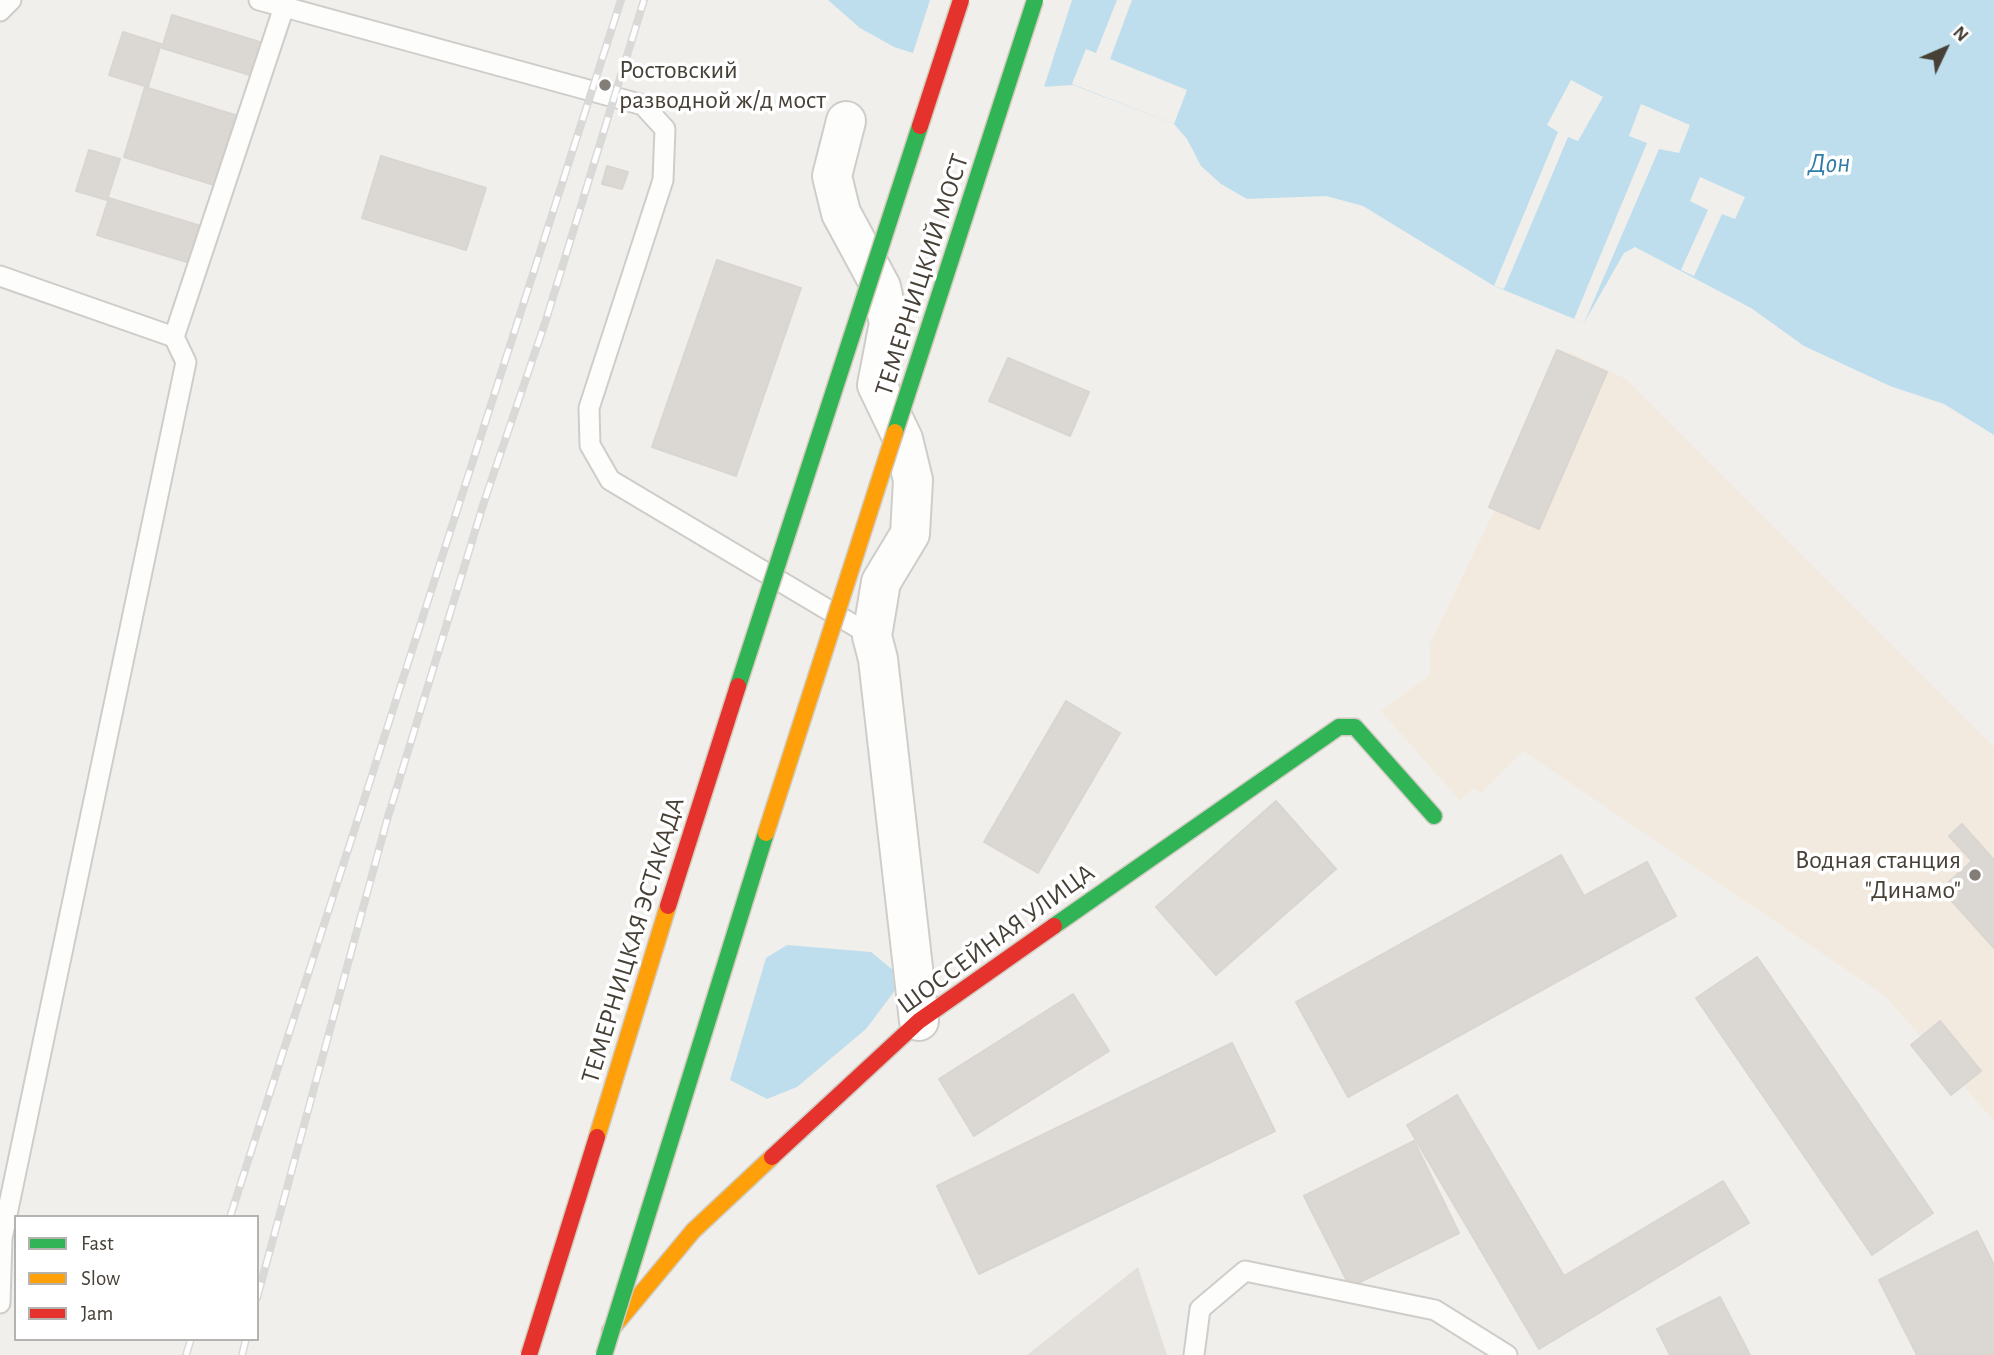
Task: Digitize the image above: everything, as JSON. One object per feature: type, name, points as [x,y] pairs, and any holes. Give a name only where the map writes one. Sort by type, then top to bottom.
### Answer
[{"type":"main road","name":"ТЕМЕРНИЦКИЙ МОСТ","points":[[787,540],[961,0]]},
{"type":"main road","name":"ТЕМЕРНИЦКИЙ МОСТ","points":[[604,1355],[760,852],[1035,0]]},
{"type":"main road","name":"ТЕМЕРНИЦКАЯ ЭСТАКАДА","points":[[529,1355],[692,829],[787,540]]},
{"type":"main road","name":"ШОССЕЙНАЯ УЛИЦА","points":[[591,1355],[693,1231],[919,1021],[1339,727],[1355,727],[1434,816]]},
{"type":"street","points":[[846,121],[832,176],[841,213],[881,287],[889,323],[877,384],[904,439],[913,480],[910,534],[881,582],[872,636],[878,659],[919,1021]]},
{"type":"lane","points":[[0,11],[11,0]]},
{"type":"lane","points":[[259,0],[643,105],[665,129],[663,180],[589,408],[590,445],[610,480],[872,636]]},
{"type":"lane","points":[[0,1303],[2,1238],[186,362],[174,337],[284,7]]},
{"type":"lane","points":[[0,276],[174,337]]},
{"type":"lane","points":[[1194,1355],[1200,1309],[1245,1271],[1435,1310],[1507,1355]]},
{"type":"shaded area","points":[[1570,352],[1626,379],[1994,747],[1994,1121],[1885,996],[1523,751],[1481,793],[1473,788],[1460,801],[1381,711],[1430,675],[1430,644]]},
{"type":"shaded area","points":[[1138,1267],[1167,1355],[1027,1355]]},
{"type":"water","name":"Дон","points":[[828,0],[1994,0],[1994,435],[1944,404],[1890,386],[1804,346],[1751,308],[1635,247],[1624,253],[1584,323],[1494,286],[1363,206],[1326,196],[1247,199],[1221,184],[1201,166],[1187,139],[1174,124],[1073,85],[1024,88],[894,47],[860,28]]},
{"type":"water","points":[[787,945],[871,952],[893,970],[896,989],[866,1029],[797,1087],[767,1099],[730,1080],[766,958]]},
{"type":"pier","points":[[930,0],[1072,0],[1043,90],[1023,91],[912,56]]},
{"type":"pier","points":[[1117,0],[1132,0],[1110,59],[1187,90],[1174,124],[1072,84],[1086,49],[1096,53]]},
{"type":"pier","points":[[1571,80],[1603,97],[1578,141],[1568,137],[1504,289],[1494,286],[1558,132],[1547,125]]},
{"type":"pier","points":[[1641,104],[1690,125],[1679,153],[1659,149],[1584,323],[1574,319],[1647,143],[1629,136]]},
{"type":"pier","points":[[1700,177],[1745,197],[1735,219],[1722,214],[1694,276],[1681,270],[1708,210],[1690,201]]},
{"type":"building","points":[[172,15],[263,43],[253,76],[162,48]]},
{"type":"building","points":[[123,32],[161,44],[148,87],[109,75]]},
{"type":"building","points":[[145,87],[235,115],[214,185],[124,157]]},
{"type":"building","points":[[89,150],[120,159],[107,200],[76,191]]},
{"type":"building","points":[[381,156],[486,188],[466,250],[362,218]]},
{"type":"building","points":[[607,166],[628,172],[622,189],[602,184]]},
{"type":"building","points":[[109,198],[201,226],[190,263],[97,235]]},
{"type":"building","points":[[717,260],[801,288],[736,476],[652,447]]},
{"type":"building","points":[[1557,350],[1607,372],[1539,529],[1489,507]]},
{"type":"building","points":[[1008,358],[1089,392],[1070,436],[989,401]]},
{"type":"building","points":[[1066,701],[1120,733],[1038,873],[984,842]]},
{"type":"building","points":[[1276,801],[1336,869],[1216,975],[1156,907]]},
{"type":"building","name":"Водная станция \"Динамо\"","points":[[1962,824],[1994,860],[1994,948],[1941,889],[1972,861],[1949,836]]},
{"type":"building","points":[[1561,855],[1584,896],[1647,862],[1676,916],[1348,1097],[1296,1002]]},
{"type":"building","points":[[1757,957],[1933,1213],[1872,1255],[1696,998]]},
{"type":"building","points":[[1073,994],[1109,1051],[974,1136],[939,1079]]},
{"type":"building","points":[[1940,1021],[1981,1071],[1951,1095],[1911,1045]]},
{"type":"building","points":[[1232,1043],[1275,1131],[979,1274],[937,1186]]},
{"type":"building","points":[[1457,1095],[1564,1276],[1723,1181],[1749,1223],[1539,1349],[1407,1125]]},
{"type":"building","points":[[1414,1141],[1459,1233],[1350,1287],[1304,1196]]},
{"type":"building","points":[[1977,1231],[1994,1265],[1994,1355],[1917,1355],[1879,1280]]},
{"type":"building","points":[[1720,1297],[1750,1355],[1670,1355],[1657,1329]]},
{"type":"railway","points":[[231,1215],[621,0]]},
{"type":"railway","points":[[259,1291],[387,820],[484,502],[546,320],[644,0]]},
{"type":"railway","points":[[186,1355],[190,1341]]},
{"type":"railway","points":[[242,1355],[246,1341]]},
{"type":"traffic: fast","points":[[895,432],[1035,0]]},
{"type":"traffic: fast","points":[[738,686],[920,126]]},
{"type":"traffic: fast","points":[[1054,926],[1339,727],[1355,727],[1434,816]]},
{"type":"traffic: fast","points":[[604,1355],[766,833]]},
{"type":"traffic: slow","points":[[766,833],[895,432]]},
{"type":"traffic: slow","points":[[597,1137],[668,906]]},
{"type":"traffic: slow","points":[[610,1331],[693,1231],[772,1157]]},
{"type":"traffic: jam","points":[[920,126],[961,0]]},
{"type":"traffic: jam","points":[[668,906],[738,686]]},
{"type":"traffic: jam","points":[[772,1157],[919,1021],[1054,926]]},
{"type":"traffic: jam","points":[[529,1355],[597,1137]]},
{"type":"place","name":"Ростовский разводной ж/д мост","points":[[605,85]]},
{"type":"place","name":"Водная станция \"Динамо\"","points":[[1975,875]]}]
